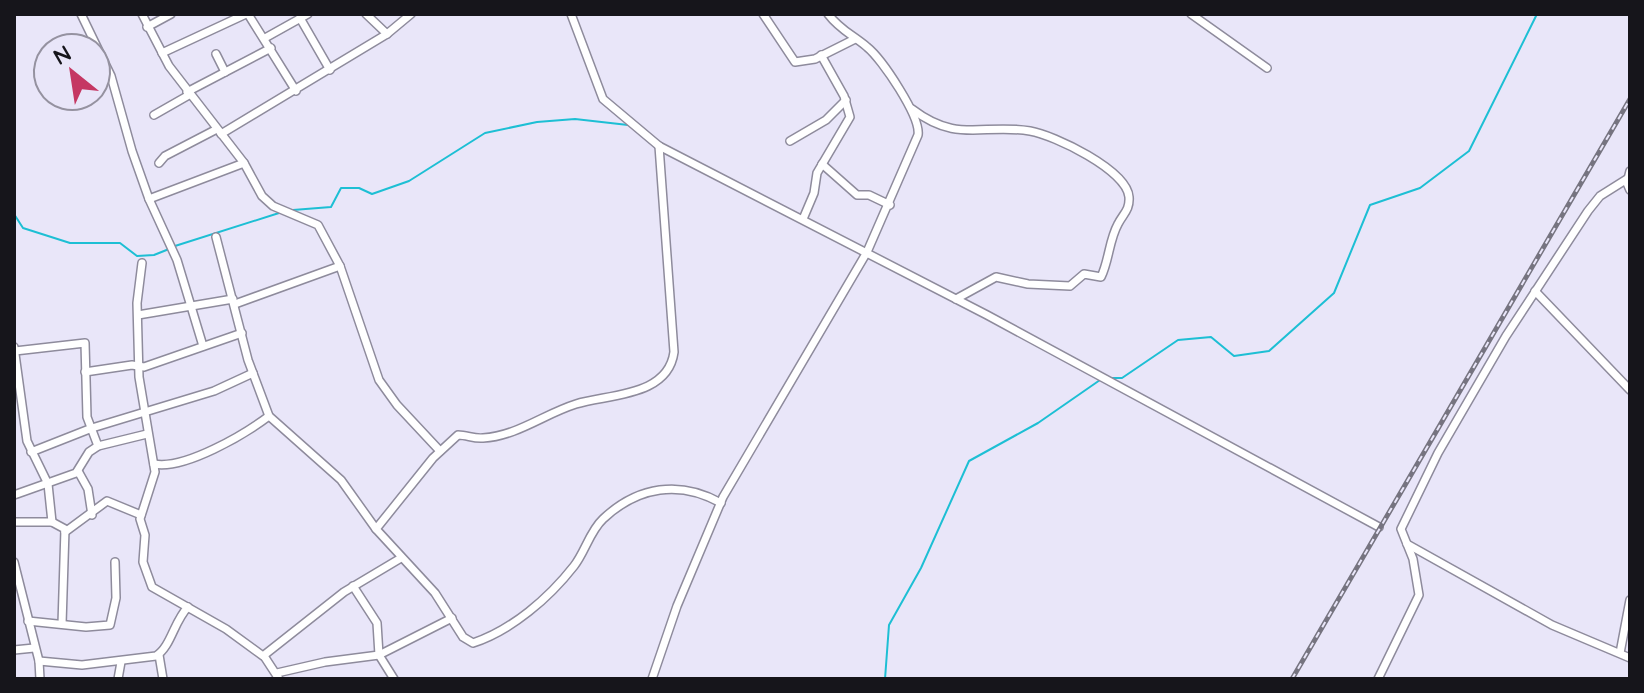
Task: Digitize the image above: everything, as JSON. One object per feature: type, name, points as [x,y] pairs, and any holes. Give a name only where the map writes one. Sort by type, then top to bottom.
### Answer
[{"type":"street","points":[[81,14],[111,76],[149,199],[177,260],[203,346]]},
{"type":"street","points":[[142,14],[188,93],[244,163],[269,203],[318,225],[340,266],[379,380],[397,405],[440,451]]},
{"type":"street","points":[[147,27],[171,14]]},
{"type":"street","points":[[162,53],[247,14],[296,91]]},
{"type":"street","points":[[366,14],[387,34]]},
{"type":"street","points":[[571,14],[603,99],[659,146],[956,299],[1379,527]]},
{"type":"street","points":[[763,14],[793,61],[821,55],[855,39]]},
{"type":"street","points":[[652,679],[677,606],[721,503],[867,252],[918,135],[919,125],[910,108],[871,50],[842,32],[828,14]]},
{"type":"street","points":[[1191,14],[1267,68]]},
{"type":"street","points":[[159,163],[166,155],[219,132],[296,91],[387,34],[410,15]]},
{"type":"street","points":[[265,38],[304,16],[330,70]]},
{"type":"street","points":[[154,115],[271,48]]},
{"type":"street","points":[[216,54],[225,72]]},
{"type":"street","points":[[803,219],[822,164],[849,121],[846,100],[821,55]]},
{"type":"street","points":[[790,141],[826,120],[846,100]]},
{"type":"street","points":[[910,108],[933,124],[948,129],[1023,130],[1054,136],[1119,179],[1129,193],[1128,210],[1117,225],[1101,277],[1084,274],[1071,286],[1028,284],[996,277],[956,299]]},
{"type":"street","points":[[376,529],[440,451],[459,435],[494,437],[527,427],[573,405],[636,391],[667,371],[674,352],[659,146]]},
{"type":"street","points":[[149,199],[244,163]]},
{"type":"street","points":[[822,164],[857,195],[867,194],[890,205]]},
{"type":"street","points":[[1629,175],[1630,190]]},
{"type":"street","points":[[1378,679],[1419,595],[1413,559],[1405,543],[1402,525],[1438,453],[1535,291],[1594,202],[1629,175]]},
{"type":"street","points":[[216,237],[253,373],[269,416],[341,480],[376,529],[435,593],[463,637],[473,643],[512,624],[574,565],[602,520],[638,497],[660,489],[684,487],[721,503]]},
{"type":"street","points":[[142,263],[138,315],[139,366],[154,464],[154,478],[141,515],[147,581],[157,591],[188,607],[264,656],[278,676],[325,662],[379,655],[452,618]]},
{"type":"street","points":[[138,315],[191,305],[234,302],[340,266]]},
{"type":"street","points":[[1535,291],[1630,390]]},
{"type":"street","points":[[85,372],[139,366],[242,333]]},
{"type":"street","points":[[52,522],[48,484],[31,452],[18,394],[14,349],[84,342],[87,417],[98,446]]},
{"type":"street","points":[[31,452],[92,428],[214,391],[253,373]]},
{"type":"street","points":[[154,464],[172,464],[231,442],[269,416]]},
{"type":"street","points":[[14,495],[78,471],[89,452],[98,446],[147,434]]},
{"type":"street","points":[[78,471],[88,489],[92,515]]},
{"type":"street","points":[[65,532],[107,501],[141,515]]},
{"type":"street","points":[[14,522],[62,525],[65,532],[62,624]]},
{"type":"street","points":[[1405,543],[1502,594],[1552,625],[1630,658]]},
{"type":"street","points":[[264,656],[353,586],[401,558]]},
{"type":"street","points":[[14,562],[39,661],[40,679]]},
{"type":"street","points":[[28,621],[86,627],[113,623],[115,562]]},
{"type":"street","points":[[353,586],[377,623],[379,655],[394,679]]},
{"type":"street","points":[[1620,653],[1630,600]]},
{"type":"street","points":[[163,679],[159,655],[175,622],[188,607]]},
{"type":"street","points":[[14,650],[34,648]]},
{"type":"street","points":[[39,661],[82,665],[159,655]]},
{"type":"street","points":[[118,679],[121,662]]},
{"type":"waterway","points":[[1110,378],[1122,378],[1178,340],[1211,337],[1234,356],[1269,351],[1334,293],[1370,205],[1420,188],[1469,151],[1537,14]]},
{"type":"waterway","points":[[293,210],[331,207],[341,188],[359,188],[372,194],[409,181],[485,133],[537,122],[575,119],[628,125]]},
{"type":"waterway","points":[[175,246],[279,213]]},
{"type":"waterway","points":[[14,214],[23,228],[70,243],[120,243],[137,256],[154,255],[169,249]]},
{"type":"waterway","points":[[885,679],[889,625],[921,568],[969,461],[1038,423],[1100,380]]},
{"type":"railway","points":[[1292,679],[1630,99]]}]
